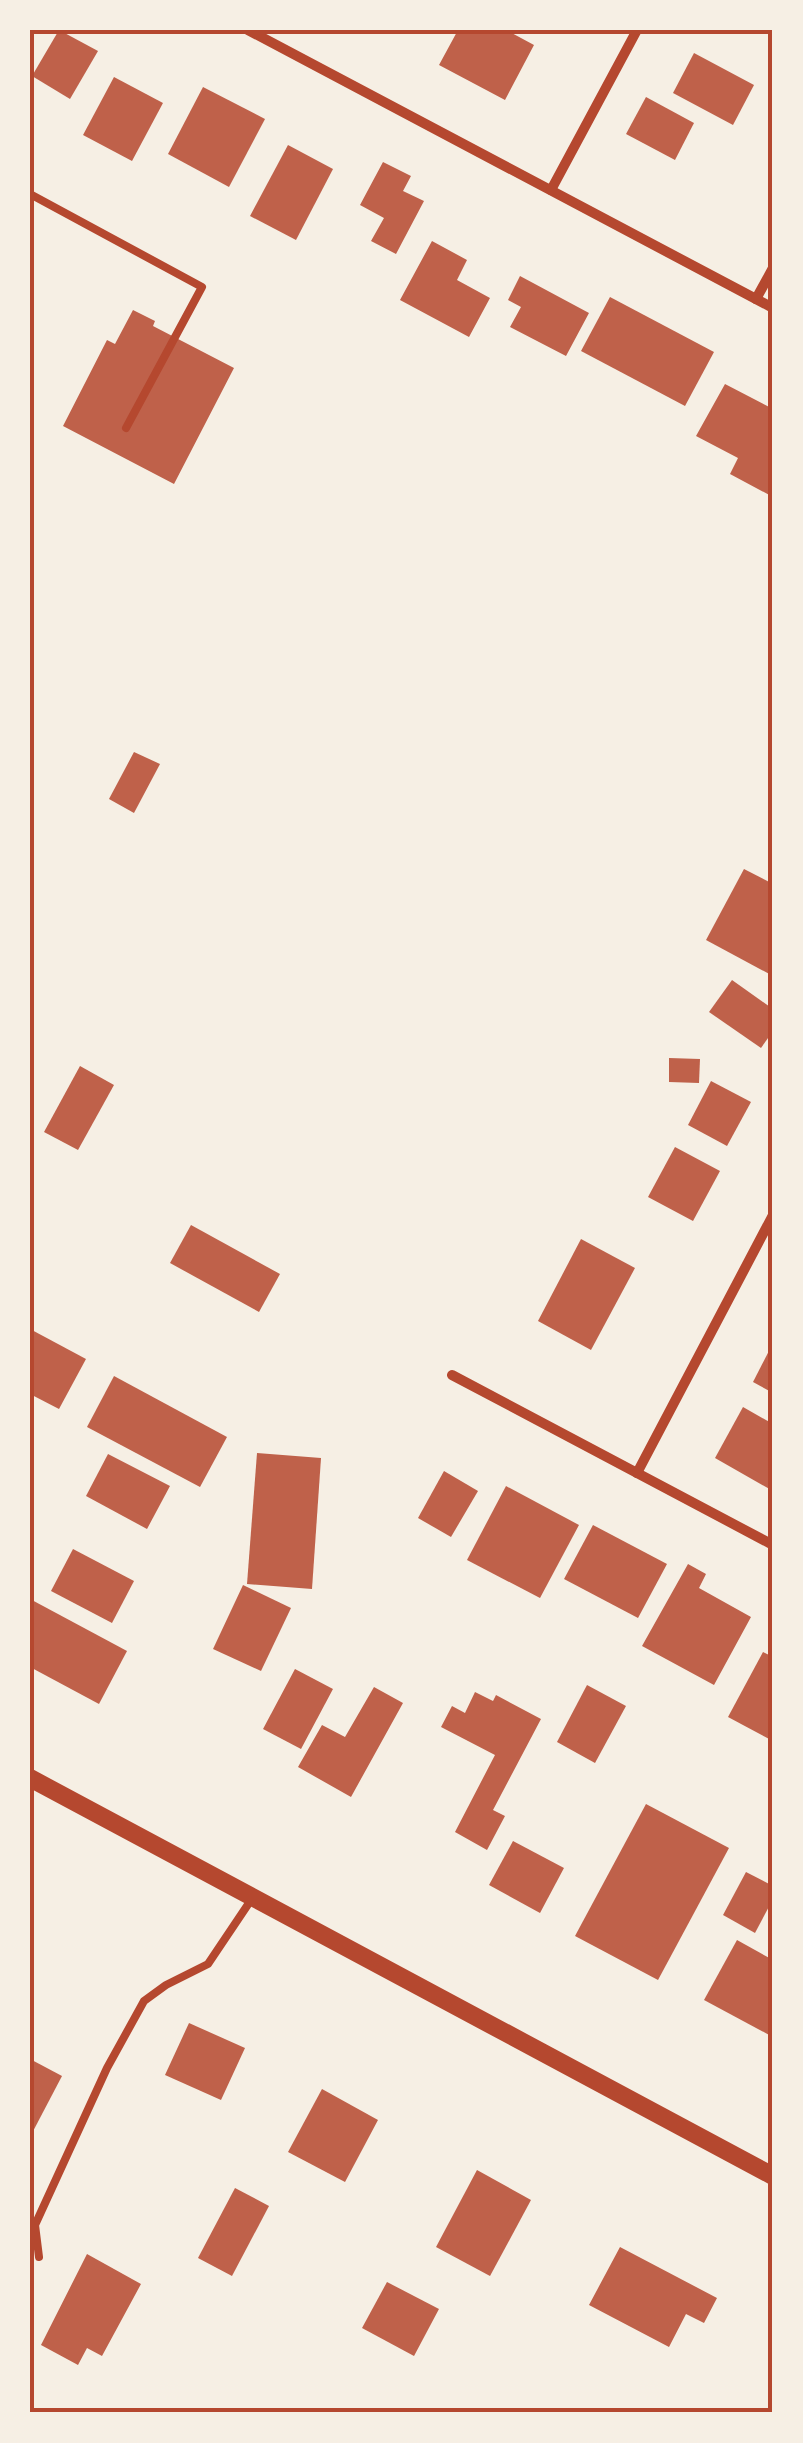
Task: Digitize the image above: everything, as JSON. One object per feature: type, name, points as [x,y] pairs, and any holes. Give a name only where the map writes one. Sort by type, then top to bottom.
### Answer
[{"type":"street","points":[[248,30],[773,308]]},
{"type":"street","points":[[551,190],[637,30]]},
{"type":"street","points":[[756,299],[773,268]]},
{"type":"street","points":[[637,1473],[773,1215]]},
{"type":"street","points":[[452,1375],[773,1544]]},
{"type":"street","points":[[30,1778],[773,2176]]},
{"type":"lane","points":[[30,194],[202,287],[126,428]]},
{"type":"lane","points":[[39,2258],[36,2225],[107,2068],[144,2002],[166,1985],[208,1964],[253,1897]]},
{"type":"building","points":[[59,30],[98,51],[70,99],[32,76]]},
{"type":"building","points":[[458,30],[506,30],[534,45],[505,100],[439,65]]},
{"type":"building","points":[[694,53],[754,85],[733,125],[673,93]]},
{"type":"building","points":[[114,77],[163,103],[132,161],[83,135]]},
{"type":"building","points":[[203,87],[265,119],[229,187],[168,154]]},
{"type":"building","points":[[646,97],[694,123],[675,160],[626,134]]},
{"type":"building","points":[[288,145],[333,169],[296,240],[250,216]]},
{"type":"building","points":[[383,162],[411,176],[403,191],[424,201],[396,254],[371,241],[384,218],[360,205]]},
{"type":"building","points":[[432,241],[467,260],[457,280],[490,298],[469,337],[400,300]]},
{"type":"building","points":[[520,276],[589,313],[566,356],[510,327],[521,307],[508,300]]},
{"type":"building","points":[[610,297],[714,352],[685,406],[581,351]]},
{"type":"building","points":[[133,310],[155,321],[153,326],[234,368],[174,484],[63,426],[107,340],[115,344]]},
{"type":"building","points":[[725,384],[773,409],[773,497],[730,474],[738,458],[696,436]]},
{"type":"building","points":[[134,752],[160,764],[134,813],[109,799]]},
{"type":"building","points":[[744,869],[773,884],[773,976],[706,940]]},
{"type":"building","points":[[732,980],[773,1009],[773,1031],[761,1048],[709,1012]]},
{"type":"building","points":[[669,1058],[700,1059],[699,1083],[669,1082]]},
{"type":"building","points":[[80,1066],[114,1085],[78,1150],[44,1132]]},
{"type":"building","points":[[711,1081],[751,1102],[727,1146],[688,1125]]},
{"type":"building","points":[[675,1147],[720,1171],[693,1221],[648,1197]]},
{"type":"building","points":[[191,1225],[280,1274],[259,1312],[170,1263]]},
{"type":"building","points":[[581,1239],[635,1268],[591,1350],[538,1321]]},
{"type":"building","points":[[30,1329],[86,1359],[59,1409],[30,1394]]},
{"type":"building","points":[[773,1343],[773,1393],[753,1382]]},
{"type":"building","points":[[114,1376],[227,1437],[200,1487],[87,1427]]},
{"type":"building","points":[[743,1407],[773,1424],[773,1491],[715,1458]]},
{"type":"building","points":[[257,1453],[321,1458],[312,1589],[247,1584]]},
{"type":"building","points":[[108,1454],[170,1486],[147,1529],[86,1496]]},
{"type":"building","points":[[444,1471],[478,1491],[451,1537],[418,1518]]},
{"type":"building","points":[[506,1486],[579,1525],[540,1598],[467,1560]]},
{"type":"building","points":[[593,1525],[667,1564],[638,1618],[564,1579]]},
{"type":"building","points":[[73,1549],[134,1581],[112,1623],[51,1591]]},
{"type":"building","points":[[688,1564],[706,1574],[699,1588],[751,1617],[714,1685],[642,1646]]},
{"type":"building","points":[[243,1585],[291,1608],[261,1671],[213,1649]]},
{"type":"building","points":[[30,1599],[127,1651],[99,1704],[30,1667]]},
{"type":"building","points":[[763,1652],[773,1657],[773,1741],[728,1717]]},
{"type":"building","points":[[295,1669],[333,1689],[301,1749],[263,1729]]},
{"type":"building","points":[[587,1685],[626,1706],[595,1763],[557,1742]]},
{"type":"building","points":[[374,1687],[403,1703],[351,1797],[298,1767],[322,1725],[345,1737]]},
{"type":"building","points":[[475,1692],[493,1701],[496,1695],[541,1719],[493,1810],[505,1816],[487,1850],[455,1832],[495,1755],[441,1727],[452,1706],[465,1713]]},
{"type":"building","points":[[646,1804],[729,1848],[658,1980],[575,1936]]},
{"type":"building","points":[[513,1841],[564,1868],[540,1913],[489,1885]]},
{"type":"building","points":[[746,1872],[773,1886],[773,1899],[755,1933],[723,1915]]},
{"type":"building","points":[[737,1940],[773,1960],[773,2037],[704,2000]]},
{"type":"building","points":[[189,2023],[245,2048],[221,2100],[165,2075]]},
{"type":"building","points":[[30,2059],[62,2076],[30,2137]]},
{"type":"building","points":[[322,2089],[378,2120],[345,2182],[288,2152]]},
{"type":"building","points":[[477,2170],[531,2200],[490,2276],[436,2247]]},
{"type":"building","points":[[235,2188],[269,2206],[232,2276],[198,2258]]},
{"type":"building","points":[[620,2247],[717,2298],[704,2323],[686,2314],[669,2347],[589,2305]]},
{"type":"building","points":[[87,2254],[141,2284],[102,2356],[87,2348],[78,2365],[41,2345]]},
{"type":"building","points":[[387,2282],[439,2309],[414,2356],[362,2328]]}]
